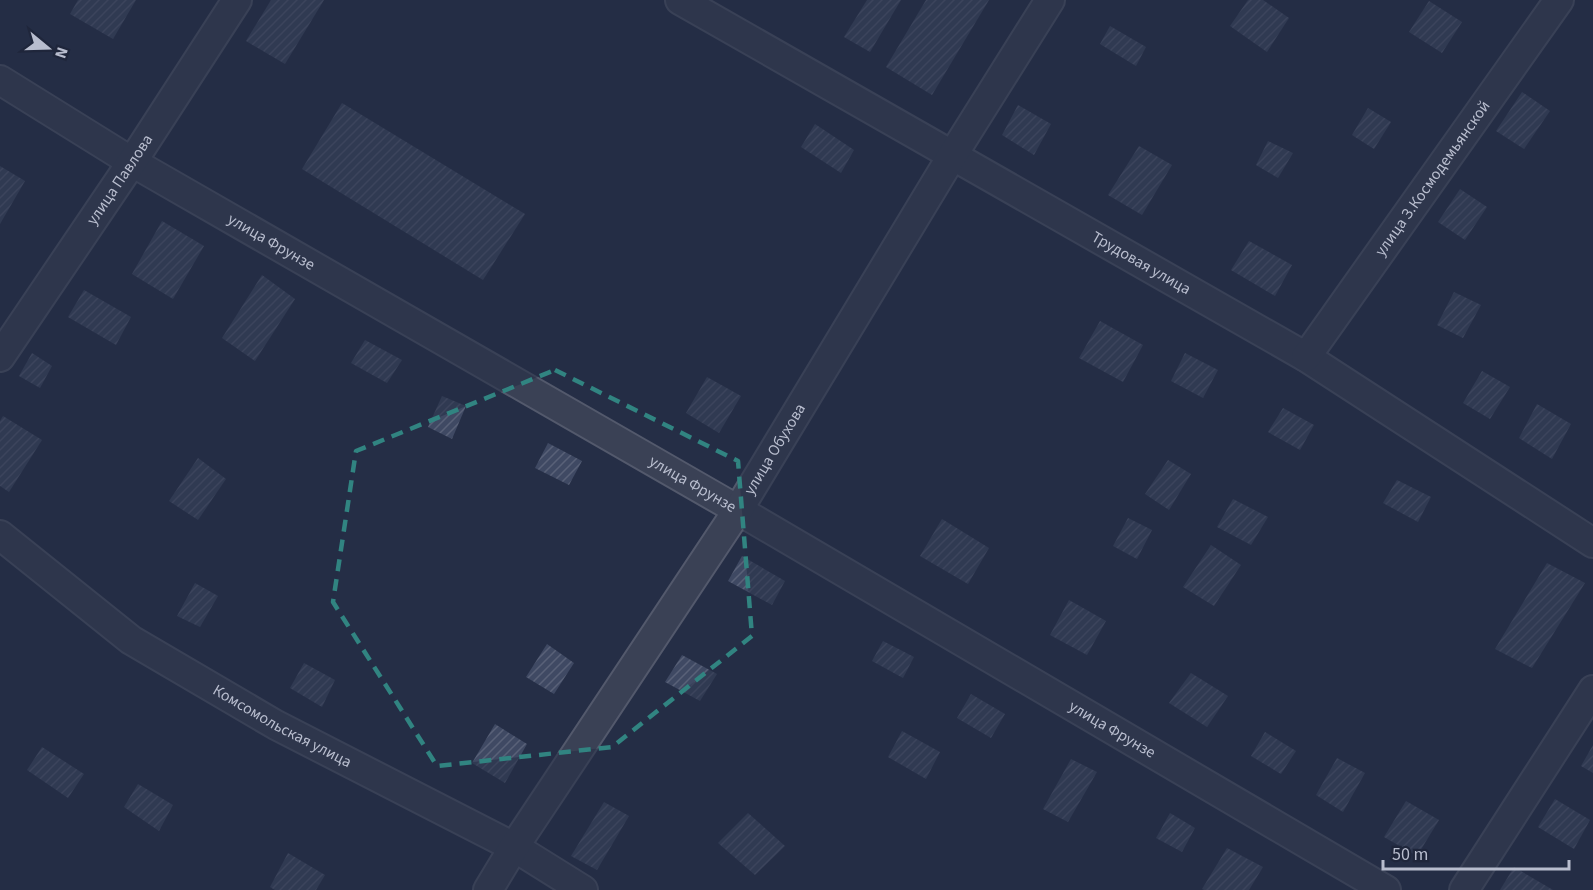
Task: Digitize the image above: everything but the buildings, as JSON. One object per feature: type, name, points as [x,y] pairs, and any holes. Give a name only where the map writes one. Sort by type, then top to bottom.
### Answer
[{"type":"street","name":"улица Павлова","points":[[0,357],[132,162],[237,0]]},
{"type":"street","name":"Трудовая улица","points":[[680,0],[1306,357],[1593,543]]},
{"type":"street","name":"улица Обухова","points":[[488,890],[514,847],[738,510],[952,156],[1050,0]]},
{"type":"street","name":"улица З.Космодемьянской","points":[[1306,357],[1559,0]]},
{"type":"street","name":"улица Фрунзе","points":[[0,80],[132,162],[738,510],[1386,890]]},
{"type":"street","name":"Комсомольская улица","points":[[0,535],[131,640],[276,725],[514,847],[583,890]]},
{"type":"street","points":[[1464,890],[1593,690]]},
{"type":"highlighted area","points":[[555,370],[738,461],[752,636],[612,747],[437,766],[333,602],[356,451]]}]
